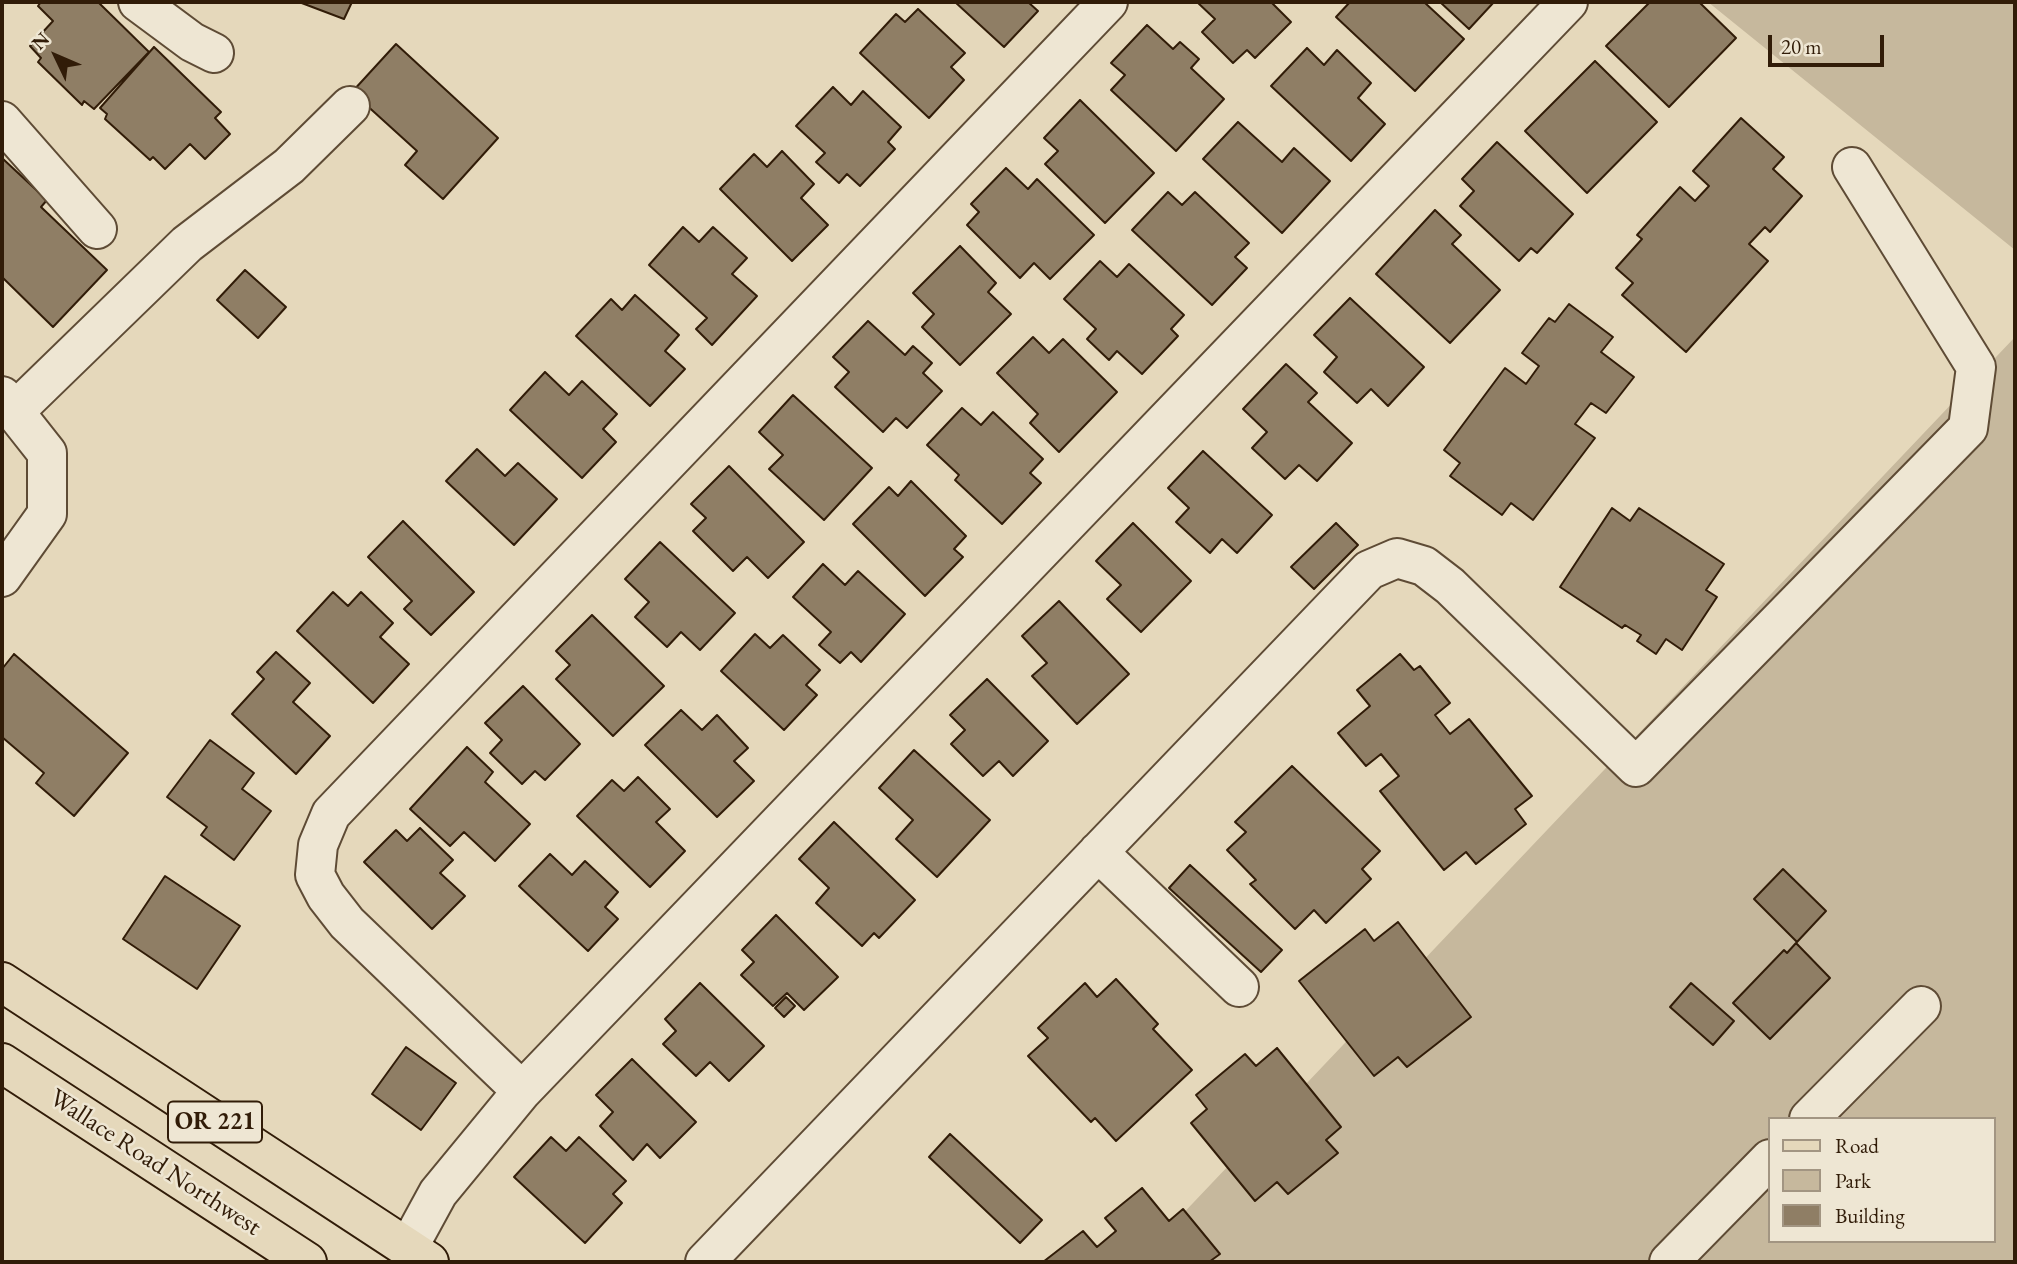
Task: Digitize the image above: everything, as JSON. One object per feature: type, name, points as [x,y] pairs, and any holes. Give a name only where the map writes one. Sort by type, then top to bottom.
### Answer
[{"type":"main road","name":"OR 221","points":[[2,982],[418,1255]]},
{"type":"main road","name":"Wallace Road Northwest","points":[[2,1063],[307,1262]]},
{"type":"street","points":[[138,2],[192,42],[214,53]]},
{"type":"street","points":[[522,1091],[347,923],[326,896],[315,875],[318,845],[331,814],[1108,2]]},
{"type":"street","points":[[418,1255],[438,1194],[522,1091],[1568,2]]},
{"type":"street","points":[[2,577],[47,514],[47,453],[8,404],[187,244],[289,166],[350,106]]},
{"type":"street","points":[[2,121],[97,229]]},
{"type":"street","points":[[705,1262],[1370,570],[1397,558],[1424,566],[1450,586],[1636,767],[1968,428],[1976,367],[1852,167]]},
{"type":"street","points":[[1098,852],[1239,987]]},
{"type":"street","points":[[1811,1117],[1921,1006]]},
{"type":"street","points":[[1669,1262],[1769,1159]]},
{"type":"green space","points":[[1708,2],[2015,2],[2015,250]]},
{"type":"green space","points":[[2015,337],[2015,1262],[1137,1262]]},
{"type":"building","points":[[41,2],[98,2],[149,52],[94,109],[84,101],[82,105],[38,62],[41,58],[30,46],[53,21],[38,6]]},
{"type":"building","points":[[299,2],[352,2],[344,19]]},
{"type":"building","points":[[955,2],[1028,2],[1038,11],[1004,47]]},
{"type":"building","points":[[1197,2],[1271,2],[1291,22],[1255,58],[1247,50],[1233,63],[1202,32],[1215,19]]},
{"type":"building","points":[[1350,2],[1424,2],[1464,39],[1415,91],[1336,17]]},
{"type":"building","points":[[1440,2],[1494,2],[1469,29]]},
{"type":"building","points":[[1650,2],[1699,2],[1736,38],[1669,107],[1606,46]]},
{"type":"building","points":[[918,9],[965,53],[951,67],[964,80],[929,118],[860,53],[896,14],[905,22]]},
{"type":"building","points":[[1147,25],[1173,49],[1180,42],[1199,59],[1191,68],[1224,99],[1176,151],[1111,90],[1125,75],[1111,63]]},
{"type":"building","points":[[396,44],[498,138],[443,199],[405,165],[417,151],[352,92]]},
{"type":"building","points":[[154,47],[221,112],[215,118],[230,134],[205,159],[190,144],[165,169],[153,157],[150,160],[105,119],[107,114],[100,108]]},
{"type":"building","points":[[1307,48],[1324,65],[1337,50],[1371,83],[1358,98],[1385,124],[1351,161],[1271,86]]},
{"type":"building","points":[[1595,61],[1657,122],[1587,193],[1525,131]]},
{"type":"building","points":[[833,87],[851,105],[863,91],[901,127],[888,142],[895,149],[860,186],[847,174],[839,183],[816,162],[825,153],[796,126]]},
{"type":"building","points":[[1080,100],[1154,173],[1105,223],[1045,164],[1058,151],[1044,138]]},
{"type":"building","points":[[1741,118],[1784,157],[1773,169],[1802,196],[1770,232],[1765,227],[1749,244],[1768,261],[1686,352],[1622,295],[1633,283],[1616,268],[1642,239],[1637,235],[1680,187],[1695,201],[1709,186],[1693,171]]},
{"type":"building","points":[[1238,122],[1282,162],[1294,148],[1330,181],[1282,233],[1203,159]]},
{"type":"building","points":[[1497,142],[1573,214],[1537,253],[1531,248],[1519,261],[1460,206],[1474,191],[1462,179]]},
{"type":"building","points":[[782,151],[814,184],[801,198],[828,225],[792,261],[720,189],[754,154],[767,167]]},
{"type":"building","points":[[2,158],[47,200],[41,207],[107,270],[53,327],[2,277]]},
{"type":"building","points":[[1006,168],[1028,189],[1037,179],[1094,235],[1050,279],[1034,263],[1020,278],[967,225],[979,212],[971,204]]},
{"type":"building","points":[[1168,192],[1182,205],[1195,192],[1249,243],[1235,257],[1247,268],[1212,305],[1132,230]]},
{"type":"building","points":[[1435,210],[1461,235],[1452,244],[1500,290],[1450,343],[1376,274]]},
{"type":"building","points":[[683,227],[699,242],[713,227],[747,258],[732,274],[757,296],[712,345],[696,329],[707,318],[649,265]]},
{"type":"building","points":[[960,246],[996,283],[988,292],[1011,314],[960,365],[922,327],[934,314],[913,293]]},
{"type":"building","points":[[1100,261],[1117,277],[1129,264],[1184,315],[1171,329],[1178,336],[1142,374],[1117,351],[1109,360],[1087,339],[1096,329],[1064,299]]},
{"type":"building","points":[[245,270],[286,307],[258,338],[217,300]]},
{"type":"building","points":[[635,295],[679,335],[665,351],[685,369],[650,406],[576,336],[611,299],[622,310]]},
{"type":"building","points":[[1350,298],[1424,367],[1388,406],[1371,389],[1357,403],[1324,372],[1337,357],[1314,335]]},
{"type":"building","points":[[1569,304],[1613,337],[1601,352],[1634,377],[1606,413],[1591,403],[1575,424],[1595,438],[1533,520],[1511,503],[1502,515],[1450,476],[1460,463],[1444,450],[1505,368],[1526,384],[1539,366],[1522,353],[1549,318],[1555,322]]},
{"type":"building","points":[[868,321],[905,355],[913,346],[932,363],[923,373],[942,391],[907,428],[896,418],[883,432],[835,387],[849,372],[833,357]]},
{"type":"building","points":[[1033,337],[1049,353],[1063,339],[1117,392],[1059,452],[1030,423],[1038,414],[997,373]]},
{"type":"building","points":[[1286,364],[1317,393],[1308,402],[1352,443],[1317,481],[1299,465],[1285,479],[1252,448],[1267,432],[1243,409]]},
{"type":"building","points":[[545,372],[569,395],[582,381],[617,414],[603,429],[616,442],[582,478],[510,410]]},
{"type":"building","points":[[793,395],[872,468],[824,520],[769,469],[783,455],[759,432]]},
{"type":"building","points":[[962,408],[981,425],[993,412],[1043,459],[1030,473],[1041,483],[1002,524],[955,480],[959,475],[927,445]]},
{"type":"building","points":[[477,449],[505,476],[518,463],[557,499],[514,545],[446,481]]},
{"type":"building","points":[[1203,451],[1272,515],[1237,553],[1222,539],[1210,553],[1176,522],[1189,508],[1168,488]]},
{"type":"building","points":[[729,466],[804,542],[768,578],[747,557],[733,571],[693,531],[706,518],[691,504]]},
{"type":"building","points":[[911,481],[966,536],[954,549],[963,557],[925,596],[853,524],[889,487],[898,496]]},
{"type":"building","points":[[1612,508],[1630,521],[1639,508],[1724,564],[1706,590],[1717,597],[1682,650],[1666,639],[1656,654],[1637,641],[1641,635],[1625,625],[1622,628],[1560,587]]},
{"type":"building","points":[[403,521],[474,592],[431,635],[404,609],[412,601],[368,557]]},
{"type":"building","points":[[1133,523],[1191,581],[1141,632],[1107,599],[1121,585],[1096,561]]},
{"type":"building","points":[[1336,523],[1358,545],[1314,589],[1291,567]]},
{"type":"building","points":[[660,542],[735,613],[700,650],[681,632],[667,647],[635,617],[649,602],[625,579]]},
{"type":"building","points":[[823,564],[845,585],[858,571],[905,614],[861,662],[851,652],[840,663],[819,645],[831,632],[793,597]]},
{"type":"building","points":[[333,592],[348,606],[361,592],[393,623],[380,637],[409,664],[373,703],[297,631]]},
{"type":"building","points":[[1059,601],[1129,674],[1077,724],[1032,676],[1047,663],[1022,636]]},
{"type":"building","points":[[592,615],[664,686],[613,736],[556,679],[570,665],[556,651]]},
{"type":"building","points":[[755,634],[770,648],[783,635],[820,670],[806,685],[817,695],[784,730],[721,671]]},
{"type":"building","points":[[276,652],[310,683],[293,702],[330,736],[296,774],[232,714],[264,679],[257,672]]},
{"type":"building","points":[[14,654],[128,753],[74,816],[36,783],[44,773],[2,737],[2,669]]},
{"type":"building","points":[[1400,654],[1414,670],[1420,666],[1450,703],[1435,715],[1450,734],[1469,719],[1532,796],[1515,809],[1526,824],[1476,864],[1466,852],[1444,870],[1380,791],[1399,776],[1381,754],[1366,766],[1338,733],[1370,706],[1357,690]]},
{"type":"building","points":[[987,679],[1048,741],[1013,776],[999,761],[983,776],[951,744],[965,730],[950,715]]},
{"type":"building","points":[[523,686],[580,744],[545,780],[535,771],[522,784],[490,753],[502,740],[485,723]]},
{"type":"building","points":[[681,710],[702,730],[717,715],[748,748],[734,761],[754,781],[717,817],[645,745]]},
{"type":"building","points":[[210,740],[254,773],[242,789],[271,811],[234,860],[201,835],[207,827],[167,797]]},
{"type":"building","points":[[467,747],[493,772],[485,782],[530,824],[495,861],[464,832],[450,846],[410,809]]},
{"type":"building","points":[[914,750],[990,820],[937,877],[896,839],[913,820],[879,788]]},
{"type":"building","points":[[1292,766],[1380,851],[1362,869],[1371,879],[1326,923],[1314,910],[1295,929],[1250,884],[1256,880],[1227,850],[1246,832],[1235,822]]},
{"type":"building","points":[[638,777],[670,809],[656,822],[685,851],[650,887],[577,816],[612,780],[624,791]]},
{"type":"building","points":[[834,822],[915,900],[879,938],[874,933],[862,946],[816,903],[829,888],[799,859]]},
{"type":"building","points":[[420,828],[453,860],[440,873],[465,896],[432,929],[364,862],[396,830],[407,841]]},
{"type":"building","points":[[550,854],[572,875],[585,861],[618,892],[605,907],[618,919],[588,951],[519,886]]},
{"type":"building","points":[[1190,865],[1282,950],[1261,972],[1169,888]]},
{"type":"building","points":[[1783,869],[1826,911],[1797,942],[1754,899]]},
{"type":"building","points":[[165,876],[240,926],[197,989],[123,939]]},
{"type":"building","points":[[776,915],[838,977],[804,1010],[787,993],[773,1006],[741,975],[754,962],[742,950]]},
{"type":"building","points":[[1398,922],[1471,1017],[1407,1067],[1398,1057],[1374,1076],[1299,981],[1365,929],[1374,941]]},
{"type":"building","points":[[1796,943],[1830,978],[1770,1039],[1733,1003],[1784,950],[1787,953]]},
{"type":"building","points":[[1116,979],[1158,1024],[1153,1029],[1192,1070],[1116,1141],[1095,1118],[1091,1122],[1028,1056],[1048,1038],[1038,1028],[1085,983],[1097,997]]},
{"type":"building","points":[[700,983],[764,1046],[729,1081],[710,1062],[696,1076],[663,1044],[676,1031],[665,1019]]},
{"type":"building","points":[[1691,983],[1734,1021],[1713,1045],[1670,1007]]},
{"type":"building","points":[[786,997],[795,1006],[784,1017],[775,1008]]},
{"type":"building","points":[[406,1047],[456,1083],[421,1130],[372,1094]]},
{"type":"building","points":[[1277,1048],[1341,1127],[1326,1140],[1338,1153],[1288,1194],[1277,1182],[1255,1201],[1191,1123],[1207,1109],[1196,1095],[1245,1054],[1256,1066]]},
{"type":"building","points":[[632,1059],[696,1122],[660,1158],[647,1144],[633,1160],[600,1126],[613,1112],[596,1095]]},
{"type":"building","points":[[950,1134],[1042,1220],[1020,1243],[929,1157]]},
{"type":"building","points":[[551,1137],[566,1151],[579,1137],[626,1181],[613,1194],[622,1203],[585,1243],[514,1177]]},
{"type":"building","points":[[1142,1188],[1169,1221],[1183,1209],[1220,1254],[1209,1262],[1043,1262],[1083,1231],[1097,1247],[1116,1231],[1105,1218]]}]
